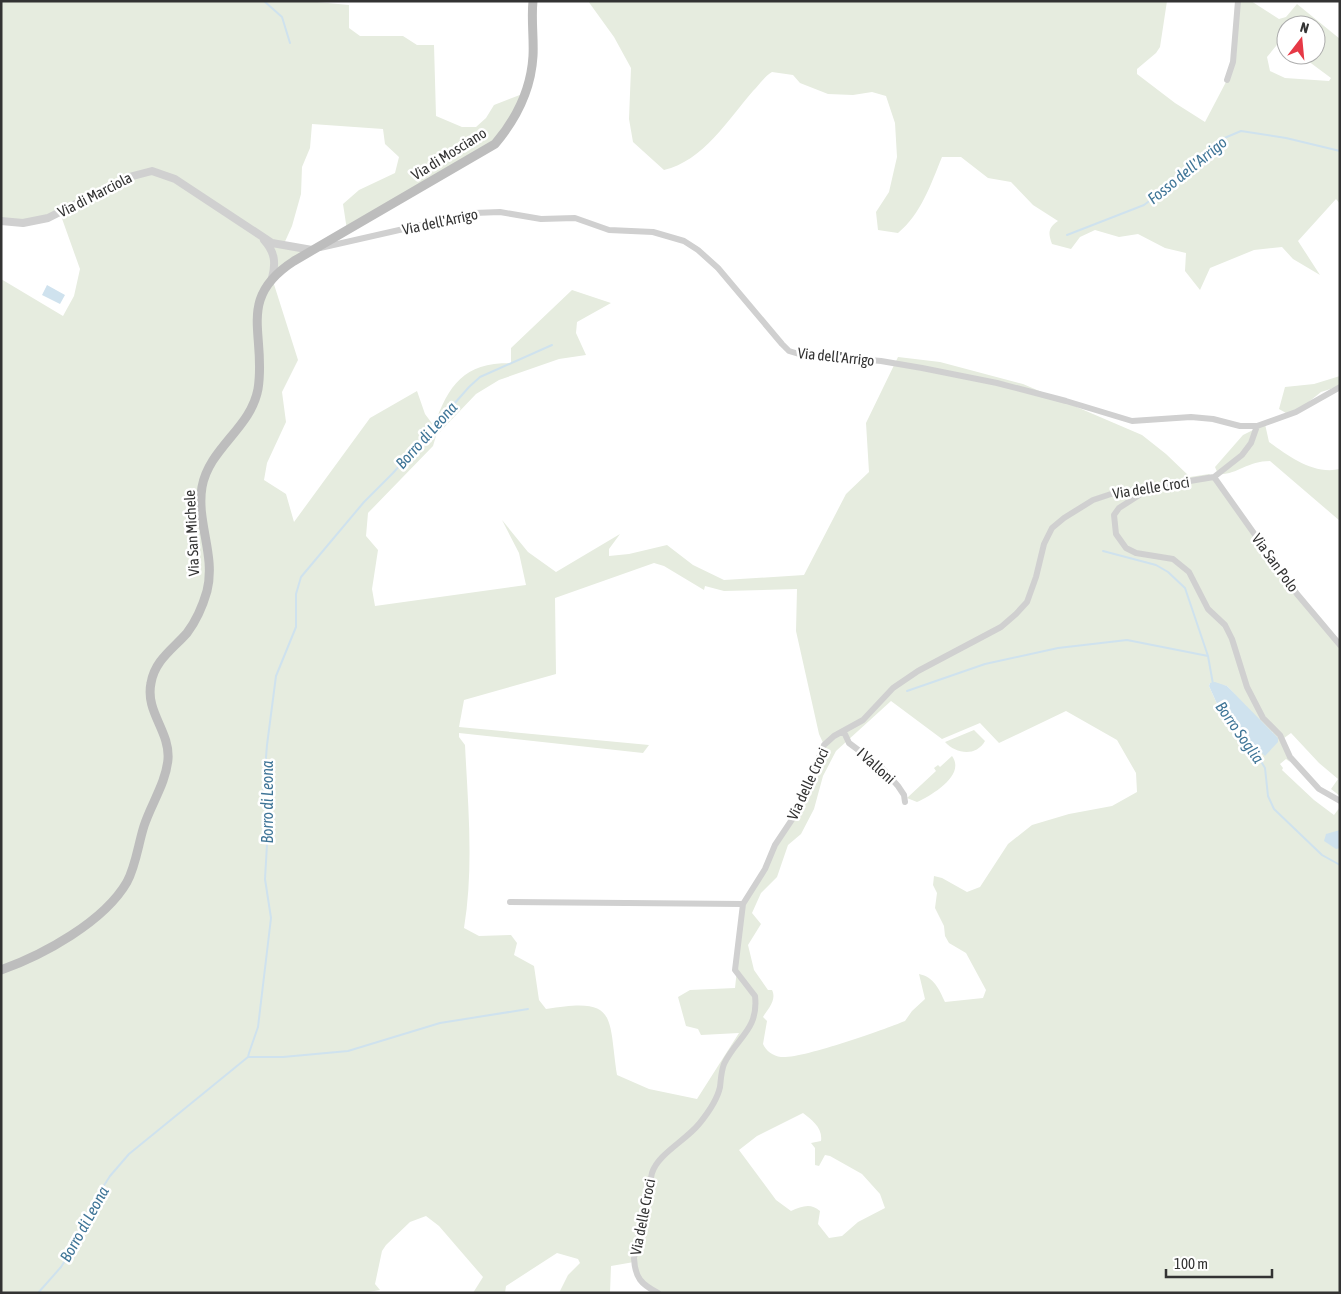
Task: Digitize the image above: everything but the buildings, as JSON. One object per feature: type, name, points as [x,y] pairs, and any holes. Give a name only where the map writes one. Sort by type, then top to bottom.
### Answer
[{"type":"main road","name":"Via di Mosciano","points":[[312,250],[495,144],[512,124],[519,110],[530,75],[533,1]]},
{"type":"main road","name":"Via San Michele","points":[[1,970],[37,956],[76,932],[120,893],[133,868],[144,826],[166,773],[168,759],[165,737],[153,714],[150,684],[155,669],[163,657],[188,632],[198,614],[207,590],[209,552],[202,511],[202,488],[206,474],[218,452],[247,417],[258,392],[256,314],[265,287],[280,269],[312,250]]},
{"type":"street","points":[[1227,80],[1232,62],[1238,1]]},
{"type":"street","name":"Via di Marciola","points":[[1,221],[23,223],[48,218],[128,177],[152,171],[175,179],[261,237],[283,246],[312,250]]},
{"type":"street","name":"Via dell'Arrigo","points":[[312,250],[474,213],[500,212],[541,218],[567,217],[609,230],[653,232],[684,241],[698,250],[718,268],[789,351],[799,354],[890,362],[969,377],[1066,401],[1132,421],[1191,416],[1240,426],[1257,426],[1296,412],[1340,387]]},
{"type":"street","name":"Via di Marciola","points":[[261,237],[273,252],[275,262],[272,278]]},
{"type":"street","name":"Via delle Croci","points":[[658,1293],[644,1286],[634,1271],[636,1252],[654,1165],[681,1143],[711,1108],[720,1087],[724,1064],[749,1029],[753,1020],[755,996],[735,970],[743,904],[765,869],[774,845],[797,812],[824,744],[834,736],[863,720],[892,688],[918,671],[1001,627],[1016,614],[1027,602],[1044,544],[1052,528],[1064,518],[1093,500],[1111,494],[1214,477],[1242,455],[1251,442],[1257,426]]},
{"type":"street","name":"Via San Polo","points":[[1214,477],[1297,594],[1340,644]]},
{"type":"street","points":[[1150,488],[1119,508],[1114,515],[1116,534],[1126,548],[1136,553],[1173,560],[1189,572],[1208,609],[1224,625],[1232,639],[1247,687],[1263,718],[1280,735],[1290,757],[1319,789],[1340,801]]},
{"type":"street","name":"I Valloni","points":[[844,732],[849,743],[881,767],[898,786],[904,795],[905,802]]},
{"type":"street","points":[[510,902],[743,904]]},
{"type":"shaded area","points":[[1,1],[306,1],[349,5],[349,28],[360,36],[403,36],[417,45],[434,45],[436,116],[462,127],[476,127],[486,118],[494,105],[525,93],[495,144],[347,230],[343,204],[359,190],[395,173],[399,157],[385,144],[383,129],[312,124],[310,148],[302,167],[301,194],[292,226],[283,246],[312,250],[272,278],[298,360],[282,392],[286,422],[267,463],[264,480],[286,494],[294,522],[370,418],[417,391],[425,414],[434,426],[446,398],[460,379],[481,367],[511,363],[511,348],[572,290],[611,303],[577,322],[576,333],[586,355],[559,359],[499,380],[476,394],[436,436],[433,446],[368,513],[366,536],[378,550],[372,589],[375,606],[526,585],[519,553],[502,520],[528,552],[556,572],[620,534],[609,549],[609,556],[629,554],[667,545],[693,565],[724,580],[804,575],[846,494],[869,472],[866,423],[898,357],[940,362],[1023,384],[1142,435],[1166,454],[1190,477],[1209,474],[1214,477],[1297,594],[1340,645],[1340,796],[1331,789],[1338,779],[1319,763],[1291,733],[1280,741],[1290,762],[1286,759],[1280,764],[1283,768],[1282,770],[1314,800],[1334,815],[1340,807],[1340,1293],[658,1293],[644,1286],[634,1262],[611,1266],[610,1293],[559,1293],[568,1275],[580,1263],[578,1259],[557,1253],[506,1286],[505,1293],[473,1293],[483,1277],[439,1226],[426,1216],[410,1222],[382,1251],[375,1284],[380,1290],[363,1293],[1,1293],[1,279],[63,316],[74,296],[80,269],[60,213],[48,218],[1,221]],"holes":[[[654,563],[664,566],[704,590],[705,586],[724,591],[797,589],[796,631],[819,734],[824,745],[798,812],[771,854],[744,904],[735,988],[690,990],[678,997],[686,1026],[698,1029],[701,1035],[739,1033],[697,1099],[649,1089],[617,1075],[610,1025],[605,1015],[598,1009],[586,1006],[546,1009],[539,1000],[534,966],[514,955],[517,943],[511,935],[479,936],[464,928],[470,859],[465,745],[459,737],[459,733],[643,753],[649,745],[459,727],[464,700],[556,674],[555,598]],[[1210,683],[1227,686],[1261,723],[1273,733],[1261,754],[1222,715],[1209,686]],[[891,701],[942,739],[980,723],[999,743],[1066,711],[1117,740],[1136,773],[1137,792],[1112,806],[1069,814],[1032,825],[1008,844],[980,887],[967,892],[942,878],[934,876],[933,885],[937,893],[935,908],[944,926],[945,936],[949,943],[966,953],[986,990],[983,998],[945,1002],[932,981],[919,974],[925,999],[912,1011],[905,1021],[824,1049],[791,1056],[775,1056],[763,1044],[767,1021],[763,1017],[771,1004],[773,994],[772,990],[768,990],[754,970],[748,945],[761,924],[752,913],[761,893],[777,877],[788,845],[801,834],[814,809],[823,776],[836,751]],[[803,1113],[819,1128],[821,1136],[821,1141],[811,1143],[815,1148],[815,1165],[819,1166],[825,1155],[862,1174],[880,1194],[885,1208],[858,1222],[842,1236],[829,1238],[818,1224],[820,1211],[817,1208],[806,1206],[791,1211],[776,1200],[739,1150],[757,1136]]]},
{"type":"shaded area","points":[[588,1],[1167,1],[1160,47],[1156,53],[1137,69],[1137,74],[1175,103],[1205,122],[1227,80],[1233,62],[1238,1],[1251,1],[1276,17],[1276,46],[1267,57],[1270,71],[1285,78],[1329,81],[1331,78],[1313,65],[1326,65],[1326,28],[1340,39],[1340,204],[1336,199],[1298,241],[1320,275],[1293,259],[1282,247],[1254,250],[1210,268],[1200,290],[1185,271],[1186,253],[1165,248],[1138,234],[1119,237],[1095,230],[1080,237],[1071,249],[1052,244],[1050,231],[1052,226],[1058,221],[1033,205],[1011,182],[988,178],[961,157],[942,157],[919,208],[898,233],[878,230],[876,212],[889,192],[897,157],[895,123],[886,96],[872,92],[853,95],[828,94],[800,83],[793,75],[772,72],[764,78],[703,149],[678,165],[664,170],[633,142],[629,119],[631,68],[614,37]]},
{"type":"shaded area","points":[[1297,4],[1311,15],[1288,15]]},
{"type":"shaded area","points":[[1340,376],[1340,386],[1321,392],[1300,409],[1286,413],[1279,409],[1285,387],[1314,384]]},
{"type":"shaded area","points":[[1265,424],[1269,442],[1293,458],[1311,467],[1330,470],[1340,469],[1340,521],[1270,461],[1255,463],[1230,473],[1218,474],[1215,467],[1243,435]]},
{"type":"shaded area","points":[[974,730],[985,741],[976,750],[971,752],[960,751],[945,742]]},
{"type":"shaded area","points":[[952,756],[955,770],[945,784],[931,795],[917,802],[907,798],[936,771],[934,768],[938,765],[940,767]]},
{"type":"water","points":[[47,285],[65,295],[60,304],[42,295]]},
{"type":"water","points":[[1215,682],[1227,686],[1278,738],[1278,742],[1265,756],[1222,715],[1209,686],[1210,683]]},
{"type":"water","points":[[1340,830],[1340,848],[1336,849],[1324,841],[1326,834]]},
{"type":"waterway","points":[[264,1],[282,17],[290,43]]},
{"type":"waterway","name":"Fosso dell'Arrigo","points":[[1067,235],[1144,205],[1222,139],[1241,131],[1286,138],[1340,151]]},
{"type":"waterway","name":"Borro di Leona","points":[[38,1293],[61,1267],[73,1248],[96,1198],[110,1176],[129,1154],[248,1057],[258,1027],[271,918],[265,879],[268,827],[263,794],[267,745],[276,676],[296,627],[296,594],[301,577],[364,502],[393,473],[469,387],[480,377],[552,345]]},
{"type":"waterway","points":[[1103,551],[1156,565],[1168,572],[1185,588],[1208,656],[1213,684]]},
{"type":"waterway","points":[[907,691],[985,664],[1058,648],[1127,640],[1208,656]]},
{"type":"waterway","name":"Borro Soglia","points":[[1248,740],[1265,768],[1268,796],[1274,809],[1322,855],[1340,865]]},
{"type":"waterway","points":[[248,1057],[283,1057],[348,1051],[440,1023],[528,1009]]}]
